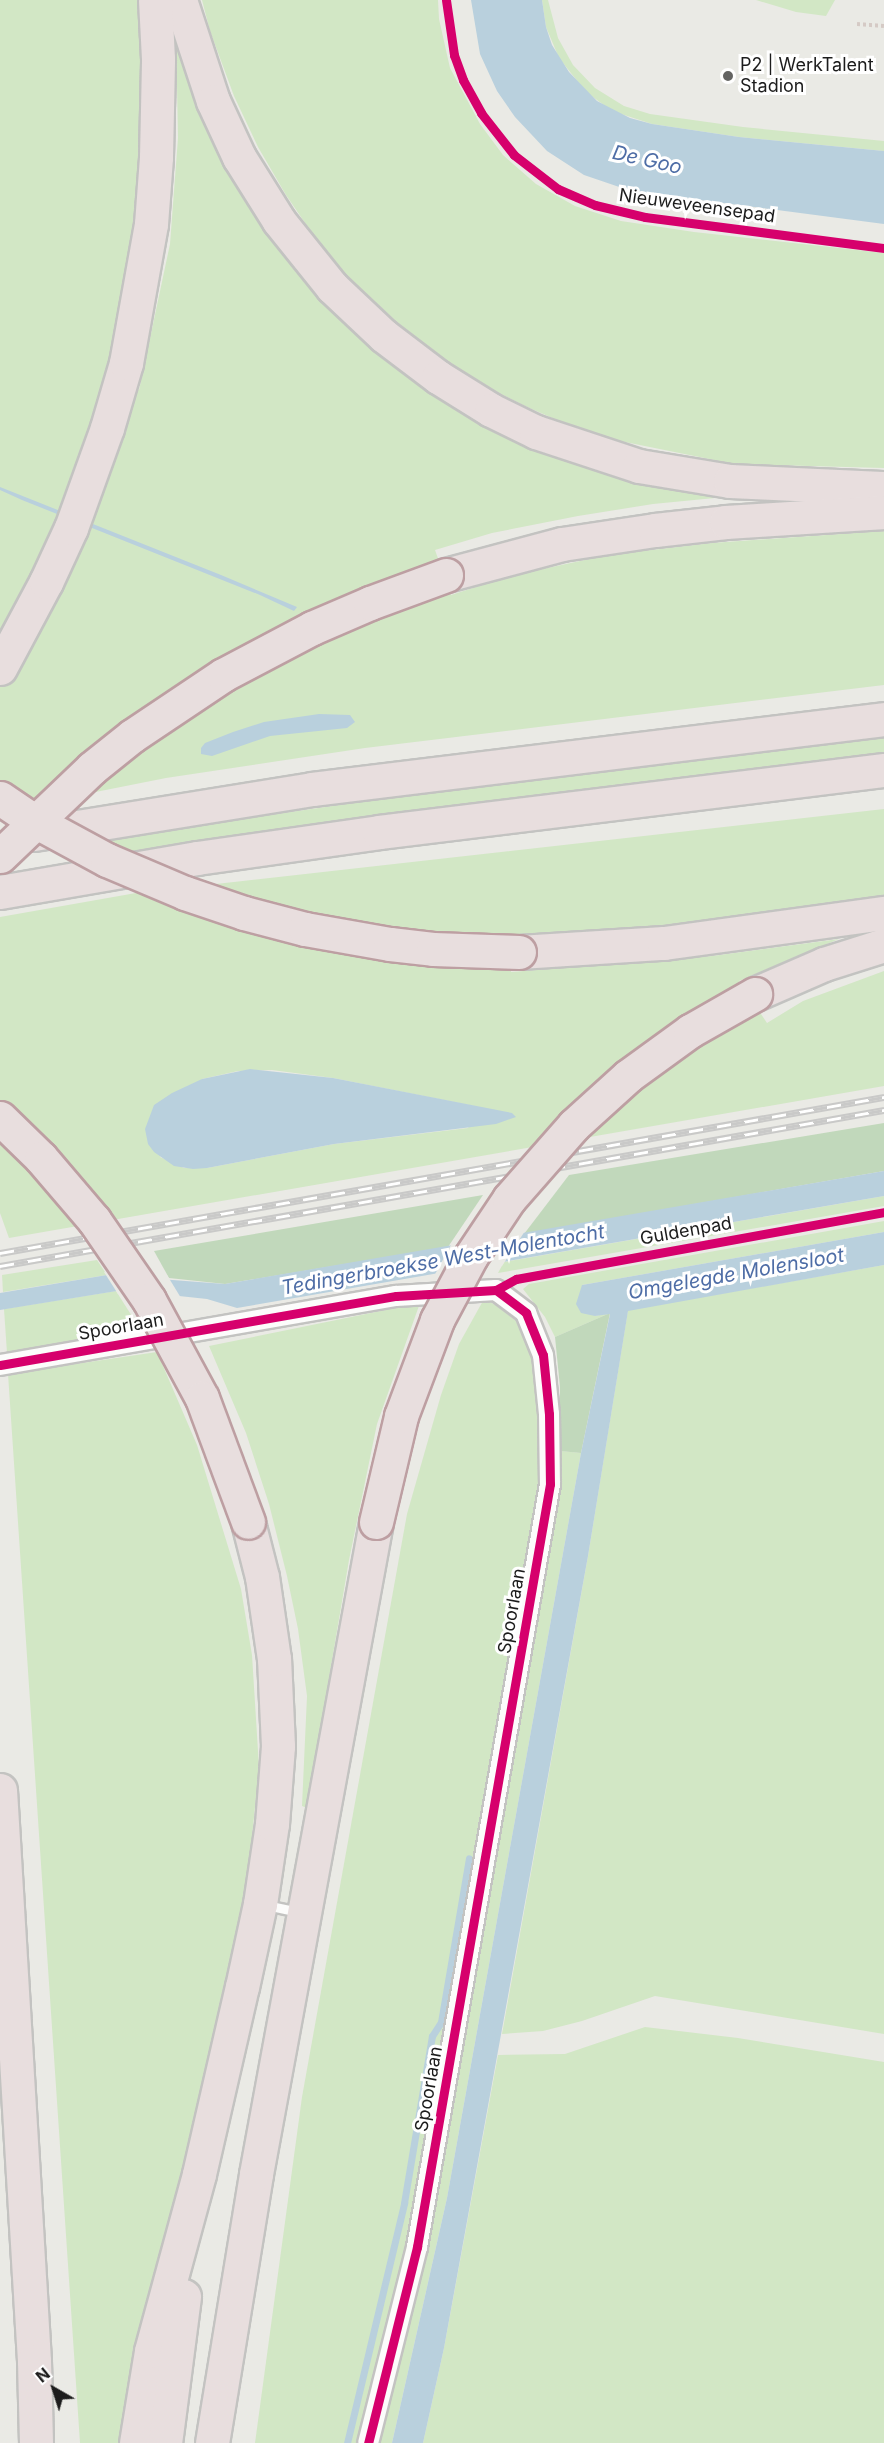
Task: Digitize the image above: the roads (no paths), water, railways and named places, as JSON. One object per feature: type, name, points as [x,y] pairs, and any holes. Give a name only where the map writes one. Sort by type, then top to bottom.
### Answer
[{"type":"highway","points":[[0,668],[46,582],[71,528],[122,379],[139,300],[151,224],[158,99],[155,0]]},
{"type":"highway","points":[[180,0],[213,101],[239,157],[279,221],[332,287],[384,336],[438,377],[491,410],[536,432],[639,466],[730,481],[884,488]]},
{"type":"highway","points":[[0,856],[92,768],[132,736],[223,675],[312,628],[446,574],[522,553],[619,535],[726,522],[884,512]]},
{"type":"highway","points":[[0,840],[312,789],[884,719]]},
{"type":"highway","points":[[0,892],[186,860],[379,832],[884,770]]},
{"type":"highway","points":[[0,798],[71,842],[185,893],[252,916],[305,929],[434,950],[519,951],[664,943],[884,913]]},
{"type":"highway","points":[[212,2443],[254,2185],[306,1913],[376,1522],[401,1416],[437,1320],[471,1256],[508,1199],[561,1138],[620,1083],[690,1031],[754,994],[824,964],[884,945]]},
{"type":"highway","points":[[0,1118],[41,1158],[94,1220],[149,1300],[202,1398],[248,1522],[269,1620],[277,1704],[276,1787],[260,1904],[200,2174],[151,2351],[136,2443]]},
{"type":"highway","points":[[0,1790],[34,2361],[36,2443]]},
{"type":"highway","points":[[165,2443],[200,2174]]},
{"type":"highway","points":[[34,2361],[42,2443]]},
{"type":"street","name":"Spoorlaan","points":[[0,1365],[396,1296],[496,1290],[526,1313],[543,1355],[549,1414],[550,1484],[417,2247],[368,2443]]},
{"type":"lane","points":[[260,1904],[306,1913]]},
{"type":"water","name":"De Goo","points":[[471,0],[542,0],[546,27],[552,45],[569,72],[597,101],[630,118],[652,124],[739,137],[884,151],[884,224],[631,191],[584,175],[547,151],[515,117],[497,91],[480,54]]},
{"type":"water","points":[[0,487],[297,607],[294,611],[260,595],[22,500],[0,490]]},
{"type":"water","points":[[319,714],[350,715],[355,722],[347,728],[270,736],[212,756],[201,754],[201,748],[205,743],[233,732],[264,722]]},
{"type":"water","points":[[250,1069],[333,1078],[512,1113],[516,1117],[496,1124],[334,1144],[207,1168],[193,1169],[174,1166],[154,1152],[148,1144],[145,1129],[154,1105],[172,1093],[202,1079]]},
{"type":"water","name":"Tedingerbroekse West-Molentocht","points":[[884,1171],[884,1196],[237,1308],[207,1299],[123,1290],[0,1310],[0,1293],[107,1275],[225,1284]]},
{"type":"water","name":"Omgelegde Molensloot","points":[[884,1232],[884,1265],[628,1311],[588,1556],[444,2348],[423,2443],[392,2443],[447,2198],[581,1453],[610,1314],[595,1316],[581,1313],[576,1304],[582,1285]]},
{"type":"waterway","points":[[347,2443],[404,2203],[432,2036],[441,2022],[469,1858]]},
{"type":"railway","points":[[0,1253],[884,1097]]},
{"type":"railway","points":[[0,1266],[884,1110]]},
{"type":"place","name":"P2 | WerkTalent Stadion","points":[[728,76]]}]
